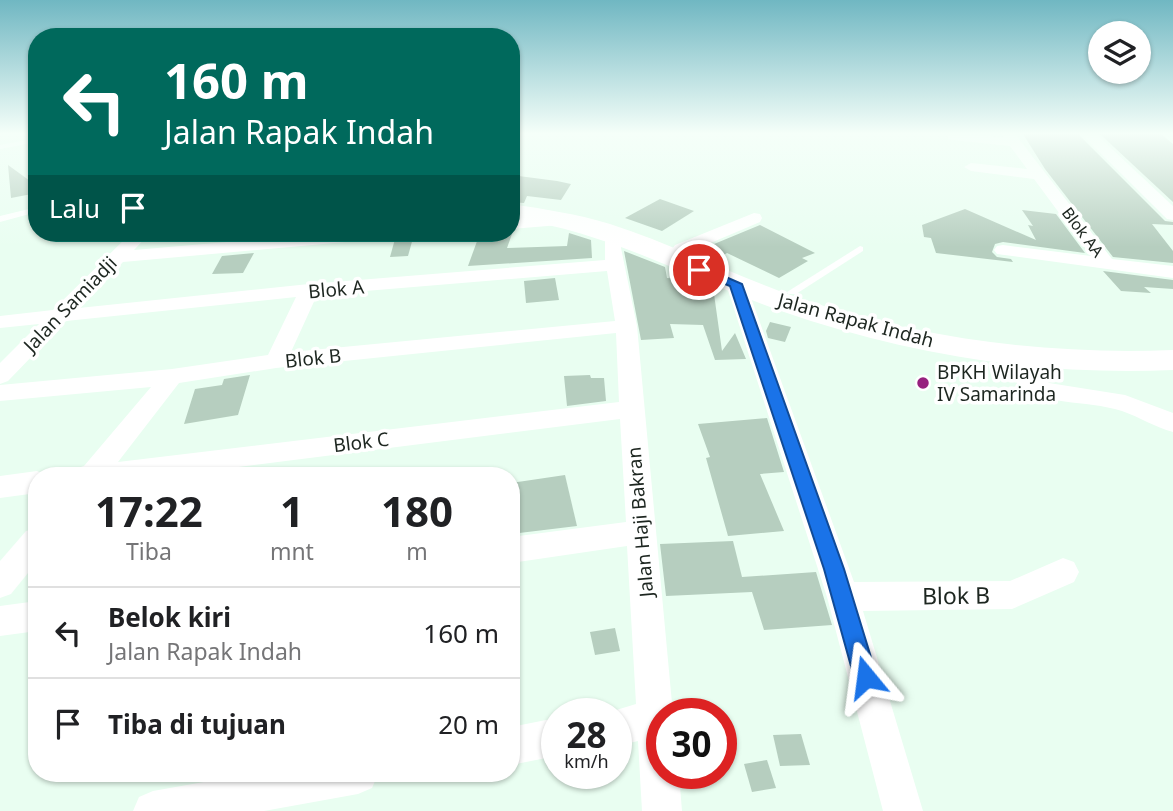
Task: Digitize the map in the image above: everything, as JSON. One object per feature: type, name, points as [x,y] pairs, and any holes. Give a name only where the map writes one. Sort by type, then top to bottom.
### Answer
[{"type":"main road","name":"Jalan Rapak Indah","points":[[520,204],[597,219],[792,292],[1012,356],[1111,363],[1173,360]]},
{"type":"main road","name":"Jalan Rapak Indah","points":[[520,212],[568,220],[614,234],[736,284],[838,319],[958,339],[1067,346],[1123,346],[1173,340]]},
{"type":"street","points":[[1012,172],[1039,175]]},
{"type":"street","name":"Blok AA","points":[[1037,172],[1107,264]]},
{"type":"street","points":[[1128,172],[1173,215]]},
{"type":"street","points":[[681,249],[754,218]]},
{"type":"street","points":[[520,223],[568,220]]},
{"type":"street","name":"Jalan Haji Bakran","points":[[614,234],[612,248],[626,326],[654,698]]},
{"type":"street","name":"Jalan Samiadji","points":[[0,376],[132,242]]},
{"type":"street","points":[[117,257],[288,242]]},
{"type":"street","points":[[1003,250],[1173,272]]},
{"type":"street","name":"Blok A","points":[[0,322],[309,290],[615,265]]},
{"type":"street","points":[[736,284],[843,597],[904,811]]},
{"type":"street","points":[[276,362],[309,290]]},
{"type":"street","name":"Blok B","points":[[0,393],[172,377],[276,362],[626,326]]},
{"type":"street","points":[[1012,356],[1018,373],[1043,390],[1125,403],[1173,423]]},
{"type":"street","points":[[98,467],[172,377]]},
{"type":"street","name":"Blok C","points":[[165,467],[631,410]]},
{"type":"street","points":[[0,487],[28,483]]},
{"type":"street","points":[[520,549],[640,532]]},
{"type":"street","points":[[0,584],[28,551]]},
{"type":"street","name":"Blok B","points":[[843,597],[1012,595],[1063,572]]},
{"type":"street","points":[[0,621],[28,617]]},
{"type":"street","points":[[520,744],[541,740]]},
{"type":"street","points":[[153,811],[314,782]]},
{"type":"street","name":"Jalan Haji Bakran","points":[[661,789],[663,811]]},
{"type":"lane","points":[[0,219],[28,211]]},
{"type":"lane","points":[[792,292],[860,249]]},
{"type":"building","points":[[9,172],[17,172],[28,179],[28,195],[11,198]]},
{"type":"building","points":[[1047,172],[1116,172],[1165,221],[1173,222],[1173,225],[1152,224],[1173,251],[1173,263],[1113,257]]},
{"type":"building","points":[[1141,172],[1173,172],[1173,202]]},
{"type":"building","points":[[520,176],[571,184],[561,200],[527,196],[524,203],[520,203]]},
{"type":"building","points":[[660,199],[694,211],[662,231],[625,218]]},
{"type":"building","points":[[965,209],[1036,240],[1028,225],[1033,226],[1022,210],[1056,214],[1085,253],[1003,242],[995,244],[992,252],[997,257],[1011,259],[1013,262],[936,253],[931,238],[924,237],[922,225]]},
{"type":"building","points":[[760,225],[815,253],[802,258],[808,261],[779,278],[727,253],[719,258],[702,249]]},
{"type":"building","points":[[569,233],[591,240],[592,258],[468,266],[477,242],[509,242],[507,248],[567,246]]},
{"type":"building","points":[[394,242],[412,242],[408,256],[390,257]]},
{"type":"building","points":[[624,251],[665,267],[667,278],[696,280],[713,287],[722,351],[735,333],[746,359],[715,360],[703,325],[670,324],[674,338],[641,340]]},
{"type":"building","points":[[254,253],[243,273],[212,274],[222,256]]},
{"type":"building","points":[[1103,271],[1173,280],[1173,289],[1144,287],[1151,293],[1121,291]]},
{"type":"building","points":[[555,278],[559,300],[526,303],[524,281]]},
{"type":"building","points":[[770,322],[791,327],[785,342],[768,338],[766,331]]},
{"type":"building","points":[[250,375],[238,415],[184,424],[195,389],[222,385],[224,379]]},
{"type":"building","points":[[590,375],[591,378],[604,378],[606,401],[567,406],[564,376]]},
{"type":"building","points":[[767,418],[784,472],[760,474],[784,531],[728,536],[706,458],[710,457],[698,424]]},
{"type":"building","points":[[565,475],[577,526],[520,533],[520,482]]},
{"type":"building","points":[[733,541],[742,577],[816,572],[832,625],[764,630],[752,592],[666,596],[660,544]]},
{"type":"building","points":[[615,628],[620,651],[595,655],[590,632]]},
{"type":"building","points":[[801,734],[810,765],[780,766],[773,735]]},
{"type":"building","points":[[767,760],[776,788],[752,792],[744,764]]},
{"type":"place","name":"BPKH Wilayah IV Samarinda","points":[[923,383]]},
{"type":"route","points":[[699,270],[736,284],[763,369],[834,569],[866,677]]}]
